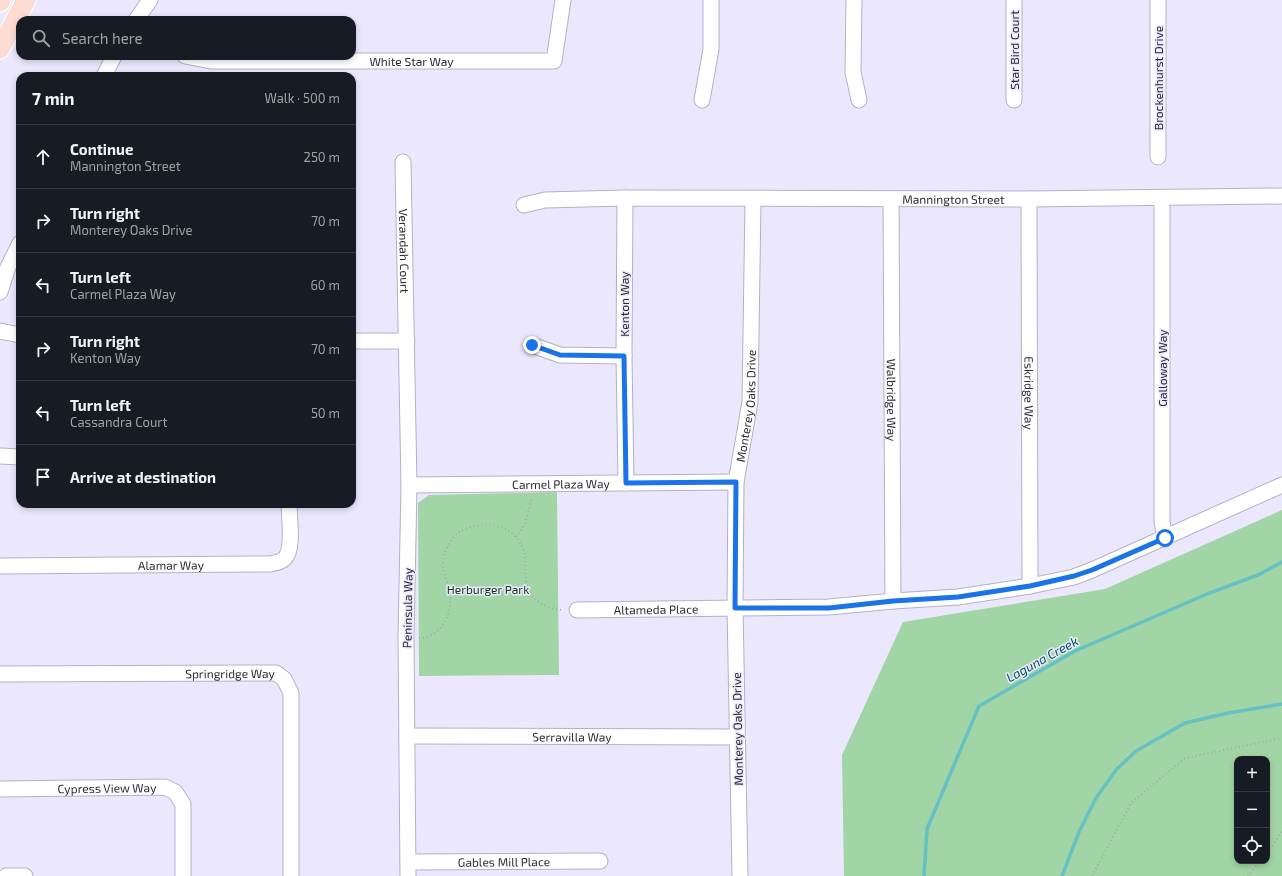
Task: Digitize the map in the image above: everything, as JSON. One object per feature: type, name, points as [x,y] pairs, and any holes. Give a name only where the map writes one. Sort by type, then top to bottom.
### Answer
[{"type":"main road","points":[[18,16],[26,0]]},
{"type":"main road","points":[[0,49],[16,19]]},
{"type":"street","points":[[139,16],[150,0]]},
{"type":"street","name":"White Star Way","points":[[206,60],[554,61],[563,0]]},
{"type":"street","points":[[702,100],[710,49],[711,0]]},
{"type":"street","points":[[854,0],[853,72],[859,100]]},
{"type":"street","name":"Star Bird Court","points":[[1014,0],[1014,100]]},
{"type":"street","name":"Brockenhurst Drive","points":[[1158,0],[1158,157]]},
{"type":"street","points":[[106,72],[112,60]]},
{"type":"street","name":"Verandah Court","points":[[403,162],[407,341]]},
{"type":"street","name":"Mannington Street","points":[[524,205],[545,200],[625,198],[753,200],[1029,200],[1282,196]]},
{"type":"street","name":"Kenton Way","points":[[625,198],[624,356],[626,483]]},
{"type":"street","name":"Galloway Way","points":[[1162,198],[1162,513],[1165,538]]},
{"type":"street","name":"Walbridge Way","points":[[892,199],[893,601]]},
{"type":"street","name":"Monterey Oaks Drive","points":[[740,876],[735,608],[736,482],[750,402],[753,200]]},
{"type":"street","name":"Eskridge Way","points":[[1029,200],[1030,586]]},
{"type":"street","points":[[0,292],[8,266],[16,251]]},
{"type":"street","points":[[0,331],[16,334]]},
{"type":"street","points":[[356,341],[407,341]]},
{"type":"street","name":"Peninsula Way","points":[[407,341],[409,485],[406,638],[408,869]]},
{"type":"street","points":[[532,345],[560,355],[624,356]]},
{"type":"street","points":[[0,456],[16,457]]},
{"type":"street","name":"Carmel Plaza Way","points":[[409,485],[533,482],[736,482]]},
{"type":"street","points":[[735,608],[829,608],[893,601],[958,597],[1030,586],[1074,576],[1092,570],[1282,485]]},
{"type":"street","name":"Alamar Way","points":[[0,566],[270,564],[285,559],[288,552],[289,508]]},
{"type":"street","name":"Altameda Place","points":[[577,610],[735,608]]},
{"type":"street","name":"Springridge Way","points":[[0,674],[276,674],[284,679],[291,693],[291,876]]},
{"type":"street","name":"Serravilla Way","points":[[407,736],[737,737]]},
{"type":"street","name":"Cypress View Way","points":[[0,789],[165,787],[175,792],[183,804],[183,876]]},
{"type":"street","name":"Gables Mill Place","points":[[408,869],[600,861]]},
{"type":"street","points":[[6,876],[26,876]]},
{"type":"path","points":[[516,537],[525,524],[531,502],[533,482]]},
{"type":"path","points":[[406,638],[424,637],[439,630],[446,620],[450,608],[450,592],[444,578],[444,550],[455,535],[468,527],[487,525],[507,530],[516,537],[524,552],[528,589],[537,602],[553,609],[577,610]]},
{"type":"path","points":[[1092,876],[1131,803],[1185,758],[1282,738]]},
{"type":"path","points":[[1270,848],[1282,832]]},
{"type":"path","points":[[1248,876],[1258,864]]},
{"type":"green space","name":"Herburger Park","points":[[557,492],[559,675],[419,676],[418,503],[429,495]]},
{"type":"green space","points":[[1282,510],[1282,876],[844,876],[842,755],[903,622],[1105,589]]},
{"type":"waterway","name":"Laguna Creek","points":[[924,876],[927,829],[979,706],[1075,651],[1207,594],[1258,575],[1282,562]]},
{"type":"waterway","name":"Laguna Creek","points":[[1062,876],[1079,832],[1096,798],[1116,770],[1136,751],[1185,723],[1228,713],[1282,704]]},
{"type":"route","points":[[532,345],[547,352],[560,355],[624,356],[626,483],[736,482],[735,608],[829,608],[893,601],[958,597],[1030,586],[1074,576],[1092,570],[1165,538]]}]
